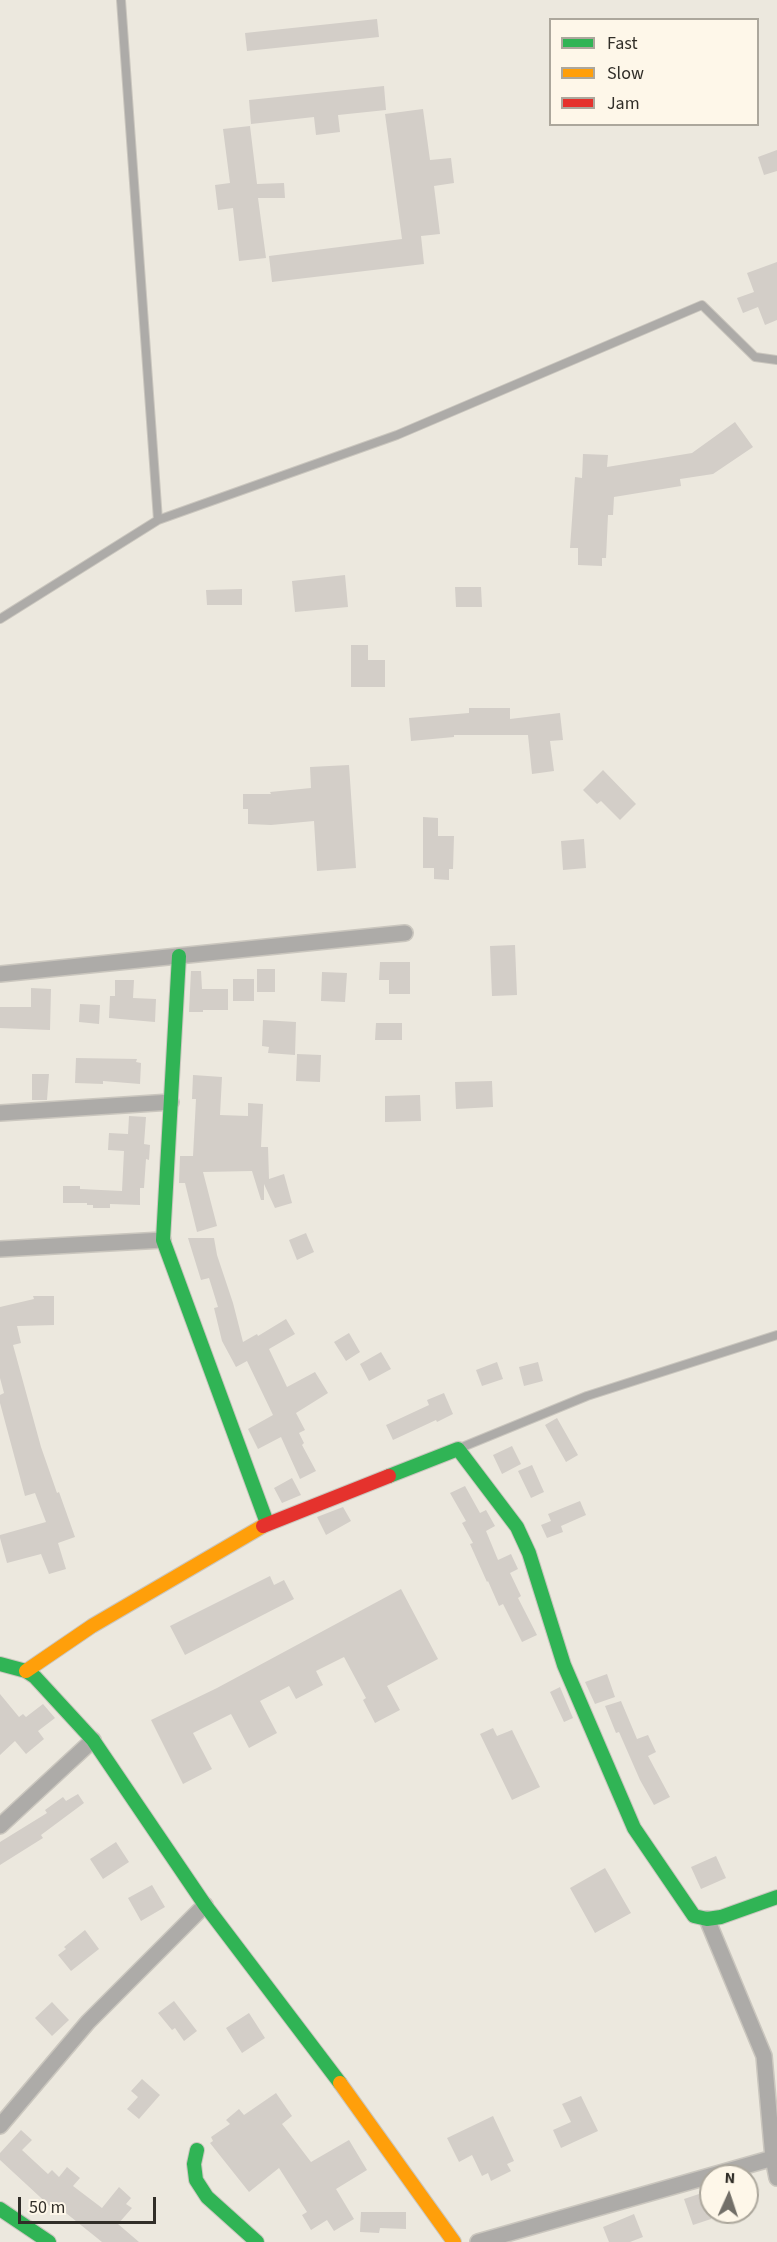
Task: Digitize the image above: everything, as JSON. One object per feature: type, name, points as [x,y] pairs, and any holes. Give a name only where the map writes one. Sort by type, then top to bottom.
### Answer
[{"type":"street","points":[[0,974],[405,933]]},
{"type":"street","points":[[179,956],[163,1240],[267,1523]]},
{"type":"street","points":[[0,1113],[171,1102]]},
{"type":"street","points":[[0,1249],[163,1240]]},
{"type":"street","points":[[26,1671],[92,1626],[267,1523],[458,1449],[517,1527],[529,1553],[564,1665],[634,1828],[694,1916],[707,1919],[721,1917],[777,1897]]},
{"type":"street","points":[[0,1664],[26,1671],[35,1677],[93,1740],[205,1905],[316,2050],[454,2242]]},
{"type":"street","points":[[0,1826],[93,1740]]},
{"type":"street","points":[[0,2126],[87,2022],[205,1905]]},
{"type":"street","points":[[707,1919],[764,2056],[773,2158],[777,2178]]},
{"type":"street","points":[[197,2150],[194,2164],[196,2180],[207,2197],[257,2242]]},
{"type":"street","points":[[478,2242],[773,2158]]},
{"type":"street","points":[[0,2209],[48,2242]]},
{"type":"lane","points":[[121,0],[158,520]]},
{"type":"lane","points":[[0,619],[158,520],[397,435],[702,305],[755,357],[777,360]]},
{"type":"lane","points":[[458,1449],[587,1396],[777,1335]]},
{"type":"building","points":[[377,19],[379,37],[247,51],[245,33]]},
{"type":"building","points":[[384,86],[386,110],[338,115],[340,132],[316,135],[314,117],[251,124],[249,100]]},
{"type":"building","points":[[423,109],[430,160],[451,158],[454,183],[434,186],[440,234],[421,236],[424,264],[272,282],[269,256],[402,239],[385,114]]},
{"type":"building","points":[[250,126],[257,184],[284,183],[285,198],[258,198],[266,258],[239,261],[233,208],[218,210],[215,185],[230,183],[223,129]]},
{"type":"building","points":[[777,150],[777,171],[764,175],[758,157]]},
{"type":"building","points":[[777,262],[777,320],[765,325],[758,307],[743,313],[737,298],[754,292],[747,273]]},
{"type":"building","points":[[735,422],[753,447],[713,474],[680,479],[681,486],[614,497],[613,515],[608,515],[606,558],[602,558],[602,566],[578,565],[578,548],[570,548],[575,477],[582,478],[583,454],[608,455],[607,467],[692,453]]},
{"type":"building","points":[[345,575],[348,607],[295,612],[292,581]]},
{"type":"building","points":[[455,587],[481,587],[482,607],[456,607]]},
{"type":"building","points":[[242,589],[242,605],[207,605],[206,590]]},
{"type":"building","points":[[351,645],[368,645],[368,660],[385,660],[385,687],[351,687]]},
{"type":"building","points":[[469,708],[510,708],[510,719],[560,713],[563,740],[550,741],[554,771],[532,774],[528,735],[454,735],[454,737],[411,741],[409,718],[469,713]]},
{"type":"building","points":[[349,765],[356,868],[317,871],[314,821],[271,825],[248,824],[248,809],[243,809],[243,794],[271,794],[270,792],[311,788],[310,767]]},
{"type":"building","points":[[603,770],[636,804],[620,820],[601,801],[597,804],[583,790]]},
{"type":"building","points":[[423,817],[438,818],[438,836],[454,836],[453,869],[449,869],[449,880],[434,879],[434,868],[423,868]]},
{"type":"building","points":[[584,839],[586,868],[563,870],[561,841]]},
{"type":"building","points":[[515,945],[517,995],[492,996],[490,946]]},
{"type":"building","points":[[380,962],[410,962],[410,994],[389,994],[389,980],[379,980]]},
{"type":"building","points":[[257,969],[275,969],[275,992],[257,992]]},
{"type":"building","points":[[191,971],[201,971],[202,989],[228,989],[228,1010],[189,1012]]},
{"type":"building","points":[[322,972],[347,973],[345,1002],[321,1001]]},
{"type":"building","points":[[233,979],[254,979],[254,1001],[233,1001]]},
{"type":"building","points":[[115,980],[134,980],[133,998],[156,999],[155,1022],[109,1018],[110,996],[115,996]]},
{"type":"building","points":[[31,988],[51,989],[50,1030],[0,1028],[0,1007],[31,1007]]},
{"type":"building","points":[[80,1004],[100,1005],[99,1024],[79,1022]]},
{"type":"building","points":[[263,1020],[296,1022],[295,1055],[268,1053],[269,1047],[262,1046]]},
{"type":"building","points":[[376,1023],[402,1023],[402,1040],[375,1040]]},
{"type":"building","points":[[297,1054],[321,1055],[320,1082],[296,1081]]},
{"type":"building","points":[[76,1058],[137,1059],[136,1062],[141,1063],[140,1084],[103,1081],[103,1084],[75,1083]]},
{"type":"building","points":[[32,1074],[49,1074],[47,1100],[32,1100]]},
{"type":"building","points":[[193,1075],[222,1077],[220,1115],[248,1116],[248,1103],[263,1104],[261,1147],[268,1147],[269,1179],[284,1174],[292,1203],[275,1208],[264,1184],[264,1200],[261,1200],[252,1171],[203,1172],[217,1226],[197,1232],[185,1183],[179,1183],[180,1156],[193,1156],[196,1099],[192,1099]]},
{"type":"building","points":[[492,1081],[493,1107],[456,1109],[455,1082]]},
{"type":"building","points":[[420,1095],[421,1121],[385,1122],[385,1096]]},
{"type":"building","points":[[129,1116],[146,1117],[144,1144],[150,1145],[149,1160],[146,1159],[144,1188],[140,1188],[140,1205],[110,1204],[110,1208],[93,1208],[93,1205],[87,1205],[87,1203],[63,1203],[63,1186],[122,1191],[124,1151],[108,1150],[109,1133],[128,1134]]},
{"type":"building","points":[[306,1233],[314,1252],[297,1260],[289,1240]]},
{"type":"building","points":[[188,1238],[214,1238],[243,1342],[286,1319],[295,1334],[269,1349],[287,1387],[315,1372],[328,1393],[296,1413],[305,1430],[299,1433],[304,1443],[302,1445],[316,1471],[300,1479],[281,1437],[258,1449],[248,1429],[273,1415],[247,1361],[236,1367],[222,1341],[214,1308],[218,1307],[209,1278],[201,1280]]},
{"type":"building","points":[[33,1296],[54,1296],[54,1325],[17,1326],[21,1343],[13,1345],[41,1447],[75,1537],[58,1543],[66,1569],[49,1574],[41,1554],[7,1563],[0,1538],[0,1535],[46,1522],[35,1493],[25,1496],[0,1403],[0,1395],[4,1393],[0,1378],[0,1307],[34,1299]]},
{"type":"building","points":[[349,1333],[360,1352],[346,1361],[334,1342]]},
{"type":"building","points":[[381,1352],[391,1369],[369,1381],[360,1364]]},
{"type":"building","points":[[497,1362],[503,1379],[482,1386],[476,1370]]},
{"type":"building","points":[[538,1362],[543,1381],[524,1386],[519,1367]]},
{"type":"building","points":[[444,1393],[453,1414],[393,1440],[386,1425],[429,1405],[427,1400]]},
{"type":"building","points":[[557,1418],[578,1455],[566,1462],[545,1425]]},
{"type":"building","points":[[512,1446],[521,1464],[502,1474],[493,1455]]},
{"type":"building","points":[[532,1465],[544,1492],[531,1498],[518,1471]]},
{"type":"building","points":[[292,1478],[301,1495],[282,1503],[274,1488]]},
{"type":"building","points":[[465,1486],[480,1513],[486,1510],[495,1526],[486,1531],[498,1560],[511,1554],[518,1569],[510,1573],[521,1596],[518,1598],[537,1635],[522,1642],[503,1604],[499,1606],[487,1582],[470,1544],[473,1543],[462,1523],[466,1521],[450,1493]]},
{"type":"building","points":[[580,1501],[586,1515],[561,1526],[563,1532],[547,1538],[541,1525],[551,1521],[548,1514]]},
{"type":"building","points":[[343,1507],[351,1521],[326,1535],[317,1517]]},
{"type":"building","points":[[270,1576],[274,1585],[284,1580],[294,1599],[185,1655],[170,1626]]},
{"type":"building","points":[[401,1589],[438,1659],[387,1686],[400,1710],[375,1723],[363,1700],[366,1698],[344,1657],[316,1671],[323,1685],[296,1699],[289,1686],[260,1701],[277,1733],[249,1748],[231,1714],[193,1733],[212,1769],[183,1784],[151,1720],[217,1688]]},
{"type":"building","points":[[607,1674],[615,1697],[595,1704],[585,1682]]},
{"type":"building","points":[[560,1687],[573,1718],[564,1722],[550,1692]]},
{"type":"building","points":[[0,1694],[19,1717],[23,1714],[26,1717],[43,1704],[55,1718],[38,1731],[44,1739],[26,1754],[15,1741],[0,1755]]},
{"type":"building","points":[[621,1701],[637,1739],[648,1735],[656,1752],[648,1756],[670,1797],[654,1805],[640,1780],[619,1732],[616,1733],[605,1706]]},
{"type":"building","points":[[493,1728],[497,1736],[512,1730],[540,1787],[512,1800],[480,1734]]},
{"type":"building","points":[[78,1794],[84,1803],[41,1835],[43,1838],[0,1865],[0,1842],[47,1813],[45,1810],[63,1797],[66,1801]]},
{"type":"building","points":[[116,1842],[129,1862],[103,1879],[90,1859]]},
{"type":"building","points":[[716,1856],[726,1878],[701,1889],[691,1867]]},
{"type":"building","points":[[605,1868],[631,1913],[595,1933],[570,1888]]},
{"type":"building","points":[[152,1885],[165,1907],[141,1921],[128,1898]]},
{"type":"building","points":[[85,1930],[99,1949],[71,1971],[58,1955]]},
{"type":"building","points":[[174,2001],[197,2031],[184,2041],[175,2028],[172,2030],[158,2013]]},
{"type":"building","points":[[52,2002],[69,2020],[52,2036],[35,2018]]},
{"type":"building","points":[[249,2013],[265,2038],[242,2053],[226,2028]]},
{"type":"building","points":[[142,2079],[160,2095],[139,2119],[127,2109],[138,2097],[131,2091]]},
{"type":"building","points":[[276,2093],[292,2116],[282,2124],[311,2162],[349,2140],[367,2170],[336,2189],[354,2219],[334,2231],[327,2220],[311,2230],[302,2215],[307,2212],[279,2168],[249,2192],[210,2143],[213,2141],[211,2137],[230,2124],[226,2120],[239,2109],[244,2115]]},
{"type":"building","points":[[581,2096],[598,2131],[561,2148],[553,2130],[571,2122],[562,2104]]},
{"type":"building","points":[[493,2116],[514,2161],[507,2164],[511,2171],[491,2181],[488,2173],[482,2176],[472,2155],[459,2162],[447,2138]]},
{"type":"building","points":[[21,2130],[32,2140],[22,2150],[48,2174],[52,2170],[59,2177],[67,2167],[80,2178],[73,2186],[102,2208],[119,2187],[131,2198],[126,2204],[132,2208],[118,2224],[139,2242],[102,2242],[56,2205],[53,2209],[0,2160],[0,2153]]},
{"type":"building","points":[[699,2194],[699,2223],[693,2225],[684,2199]]},
{"type":"building","points":[[361,2212],[406,2212],[406,2229],[380,2228],[379,2233],[360,2232]]},
{"type":"building","points":[[634,2214],[643,2237],[630,2242],[609,2242],[603,2227]]},
{"type":"traffic: fast","points":[[179,956],[163,1240],[267,1523]]},
{"type":"traffic: fast","points":[[389,1476],[458,1449],[517,1527],[529,1553],[564,1665],[634,1828],[694,1916],[707,1919],[721,1917],[777,1897]]},
{"type":"traffic: fast","points":[[0,1664],[26,1671],[35,1677],[93,1740],[205,1905],[340,2083]]},
{"type":"traffic: fast","points":[[197,2150],[194,2164],[196,2180],[207,2197],[257,2242]]},
{"type":"traffic: fast","points":[[0,2209],[49,2242]]},
{"type":"traffic: slow","points":[[26,1671],[92,1626],[263,1526]]},
{"type":"traffic: slow","points":[[340,2083],[454,2242]]},
{"type":"traffic: jam","points":[[263,1526],[389,1476]]}]
